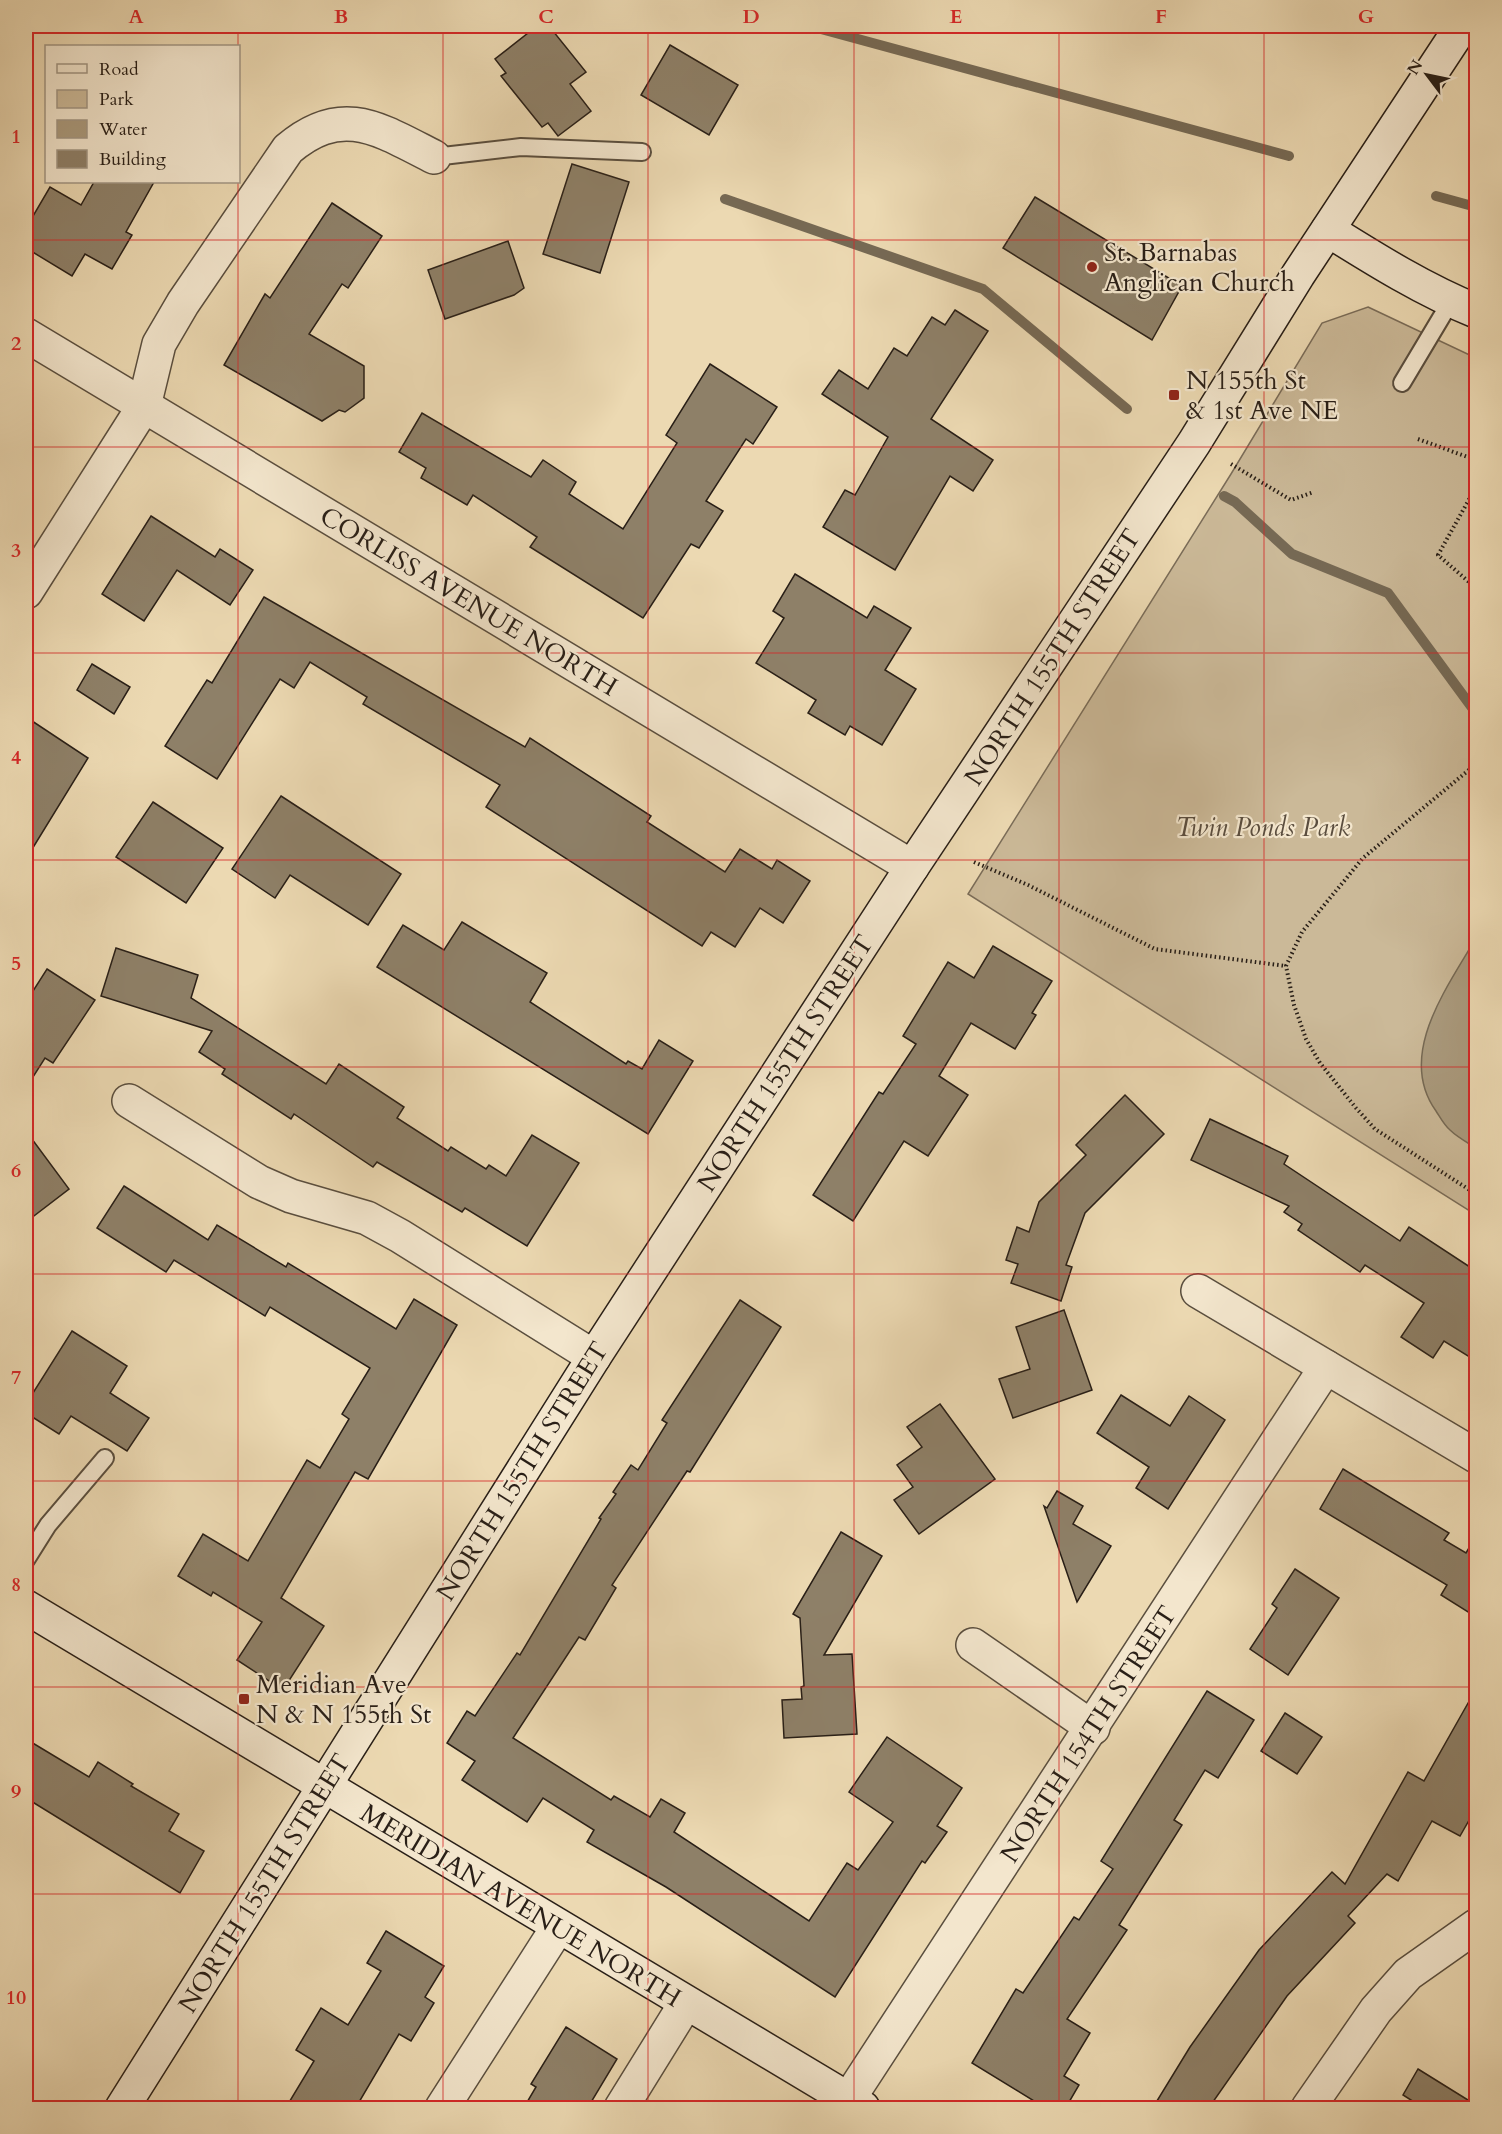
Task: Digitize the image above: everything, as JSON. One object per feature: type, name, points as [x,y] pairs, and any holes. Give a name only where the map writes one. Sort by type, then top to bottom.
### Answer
[{"type":"street","name":"NORTH 155TH STREET","points":[[122,2109],[594,1357],[912,867],[1194,443],[1328,230],[1462,26]]},
{"type":"street","points":[[26,592],[144,406],[159,344],[183,303],[288,149],[304,135],[330,125],[357,122],[390,135],[434,157]]},
{"type":"street","points":[[1328,230],[1389,268],[1464,306]]},
{"type":"street","name":"CORLISS AVENUE NORTH","points":[[26,335],[912,867]]},
{"type":"street","points":[[129,1101],[259,1182],[291,1196],[367,1218],[400,1236],[594,1357]]},
{"type":"street","points":[[1198,1291],[1476,1456]]},
{"type":"street","name":"NORTH 154TH STREET","points":[[856,2104],[1093,1728],[1326,1367]]},
{"type":"street","name":"MERIDIAN AVENUE NORTH","points":[[26,1607],[324,1788],[856,2104]]},
{"type":"street","points":[[972,1645],[1093,1728]]},
{"type":"street","points":[[442,2109],[558,1927]]},
{"type":"street","points":[[1308,2109],[1376,2010],[1408,1974],[1471,1937]]},
{"type":"street","points":[[621,2109],[686,2003]]},
{"type":"lane","points":[[434,157],[521,147],[642,152]]},
{"type":"lane","points":[[1402,383],[1464,306]]},
{"type":"lane","points":[[26,1560],[48,1525],[105,1458]]},
{"type":"path","points":[[1418,440],[1476,460]]},
{"type":"path","points":[[1231,464],[1292,500],[1314,492]]},
{"type":"path","points":[[1476,487],[1438,555],[1476,588]]},
{"type":"path","points":[[1476,764],[1363,858],[1302,932],[1286,966],[1294,1005],[1306,1039],[1320,1063],[1356,1108],[1375,1129],[1476,1194]]},
{"type":"path","points":[[974,862],[1028,885],[1155,949],[1286,966]]},
{"type":"green space","name":"Twin Ponds Park","points":[[1368,307],[1476,358],[1476,1215],[968,894],[1231,474],[1322,323]]},
{"type":"water","points":[[1476,938],[1476,1148],[1453,1133],[1442,1121],[1425,1090],[1421,1067],[1423,1045],[1430,1022],[1452,978]]},
{"type":"building","points":[[537,26],[549,26],[586,72],[570,84],[591,111],[558,136],[548,123],[542,127],[501,76],[506,73],[495,59]]},
{"type":"building","points":[[670,45],[738,85],[709,135],[641,95]]},
{"type":"building","points":[[572,164],[629,182],[600,273],[543,254]]},
{"type":"building","points":[[93,183],[153,183],[126,232],[132,235],[112,269],[85,254],[72,276],[26,248],[26,228],[50,187],[81,205]]},
{"type":"building","name":"St. Barnabas Anglican Church","points":[[1035,197],[1182,286],[1152,340],[1003,248]]},
{"type":"building","points":[[332,203],[382,236],[348,288],[342,284],[309,334],[364,366],[364,398],[345,412],[339,410],[322,421],[224,365],[265,294],[270,298]]},
{"type":"building","points":[[508,241],[524,288],[514,295],[445,319],[428,270]]},
{"type":"building","points":[[955,310],[988,331],[931,419],[993,460],[973,491],[950,476],[895,570],[823,527],[845,490],[855,495],[888,437],[822,394],[839,370],[868,389],[894,348],[907,356],[932,317],[945,325]]},
{"type":"building","points":[[710,364],[777,407],[753,444],[746,439],[706,501],[723,511],[699,548],[691,544],[643,618],[530,547],[537,537],[473,495],[467,505],[421,478],[426,468],[399,452],[422,413],[531,477],[543,460],[576,482],[569,494],[623,529],[677,443],[666,435]]},
{"type":"building","points":[[151,516],[215,557],[220,549],[253,570],[230,605],[177,570],[144,621],[102,594]]},
{"type":"building","points":[[795,574],[867,618],[874,606],[911,628],[885,670],[916,689],[882,745],[850,726],[845,735],[808,713],[816,700],[756,663],[784,618],[773,611]]},
{"type":"building","points":[[264,597],[525,747],[530,738],[651,816],[647,822],[725,872],[740,849],[772,869],[777,860],[810,881],[783,923],[760,908],[735,947],[711,932],[702,946],[486,807],[500,785],[363,704],[367,697],[310,662],[294,688],[280,679],[217,779],[165,746],[207,680],[212,683]]},
{"type":"building","points":[[92,664],[130,687],[114,714],[77,690]]},
{"type":"building","points":[[26,717],[88,758],[26,859]]},
{"type":"building","points":[[281,796],[401,874],[368,925],[290,875],[275,898],[232,869]]},
{"type":"building","points":[[153,802],[223,848],[186,903],[116,857]]},
{"type":"building","points":[[462,922],[547,973],[530,1002],[626,1064],[628,1061],[642,1069],[659,1040],[693,1061],[648,1134],[377,967],[403,925],[444,950]]},
{"type":"building","points":[[993,946],[1052,981],[1032,1013],[1036,1015],[1015,1049],[971,1023],[939,1076],[968,1095],[928,1156],[904,1141],[853,1221],[813,1195],[879,1092],[883,1094],[916,1044],[903,1036],[948,962],[974,978]]},
{"type":"building","points":[[116,948],[198,975],[191,998],[326,1084],[339,1064],[404,1107],[397,1118],[448,1151],[451,1147],[486,1169],[489,1165],[506,1176],[532,1135],[579,1163],[527,1246],[465,1208],[462,1212],[377,1162],[373,1167],[294,1114],[291,1119],[222,1074],[225,1069],[199,1052],[212,1031],[101,996]]},
{"type":"building","points":[[47,969],[95,1000],[53,1063],[45,1058],[26,1088],[26,1002]]},
{"type":"building","points":[[1125,1095],[1164,1134],[1085,1213],[1066,1265],[1072,1267],[1061,1301],[1011,1283],[1018,1264],[1006,1260],[1017,1227],[1029,1232],[1039,1202],[1086,1155],[1076,1145]]},
{"type":"building","points":[[1210,1119],[1288,1156],[1284,1164],[1400,1241],[1409,1227],[1476,1271],[1476,1361],[1444,1341],[1433,1358],[1401,1337],[1424,1303],[1365,1265],[1360,1272],[1298,1230],[1302,1224],[1284,1212],[1289,1206],[1191,1160]]},
{"type":"building","points":[[26,1131],[69,1189],[26,1222]]},
{"type":"building","points":[[124,1186],[208,1240],[217,1225],[286,1267],[288,1263],[396,1329],[414,1299],[457,1325],[368,1479],[355,1472],[281,1598],[324,1626],[283,1690],[237,1660],[262,1622],[213,1592],[211,1596],[178,1576],[203,1534],[248,1561],[307,1460],[320,1468],[349,1419],[342,1414],[370,1368],[270,1307],[265,1316],[174,1260],[166,1272],[97,1228]]},
{"type":"building","points":[[740,1300],[781,1327],[690,1472],[687,1471],[612,1585],[616,1588],[585,1640],[579,1637],[513,1738],[611,1800],[614,1796],[650,1817],[661,1799],[685,1813],[674,1832],[809,1921],[847,1863],[858,1870],[893,1822],[849,1792],[887,1737],[962,1788],[937,1826],[947,1832],[925,1863],[922,1861],[835,1997],[666,1887],[587,1842],[594,1830],[543,1798],[527,1822],[462,1780],[475,1761],[447,1743],[467,1711],[475,1716],[517,1653],[520,1655],[601,1519],[599,1518],[616,1494],[613,1492],[631,1465],[638,1470],[667,1423],[662,1420]]},
{"type":"building","points":[[1064,1310],[1092,1390],[1013,1418],[999,1379],[1030,1369],[1016,1327]]},
{"type":"building","points":[[72,1331],[127,1366],[110,1393],[149,1418],[127,1451],[71,1416],[59,1434],[26,1413],[26,1404]]},
{"type":"building","points":[[1121,1395],[1170,1426],[1189,1396],[1225,1420],[1168,1509],[1136,1488],[1149,1467],[1097,1433]]},
{"type":"building","points":[[940,1404],[995,1479],[919,1534],[894,1500],[913,1487],[897,1465],[922,1447],[907,1427]]},
{"type":"building","points":[[1343,1469],[1449,1533],[1444,1540],[1466,1553],[1476,1536],[1476,1617],[1441,1595],[1447,1585],[1320,1509]]},
{"type":"building","points":[[1057,1491],[1083,1506],[1073,1524],[1111,1546],[1077,1602],[1044,1506],[1047,1508]]},
{"type":"building","points":[[841,1532],[882,1556],[824,1655],[852,1654],[857,1734],[784,1738],[782,1700],[802,1699],[801,1687],[804,1686],[800,1618],[793,1614]]},
{"type":"building","points":[[1295,1569],[1339,1598],[1288,1675],[1250,1649],[1277,1608],[1272,1604]]},
{"type":"building","points":[[1476,1689],[1476,1808],[1460,1836],[1432,1821],[1398,1881],[1387,1874],[1348,1916],[1355,1923],[1287,1996],[1208,2109],[1152,2109],[1190,2047],[1259,1950],[1332,1872],[1345,1884],[1408,1772],[1424,1781]]},
{"type":"building","points":[[1207,1691],[1254,1720],[1218,1778],[1205,1770],[1174,1820],[1182,1825],[1119,1925],[1127,1930],[1067,2019],[1090,2033],[1064,2076],[1079,2085],[1065,2109],[1047,2109],[972,2063],[1016,1989],[1023,1993],[1074,1917],[1079,1920],[1113,1869],[1101,1861]]},
{"type":"building","points":[[1285,1713],[1322,1737],[1297,1774],[1261,1751]]},
{"type":"building","points":[[26,1739],[89,1777],[98,1762],[133,1784],[131,1786],[179,1814],[169,1831],[204,1851],[180,1893],[26,1798]]},
{"type":"building","points":[[386,1931],[444,1966],[425,1997],[434,2003],[411,2041],[399,2034],[355,2109],[285,2109],[314,2061],[296,2050],[321,2008],[348,2025],[381,1971],[367,1963]]},
{"type":"building","points":[[566,2027],[617,2059],[587,2109],[523,2109],[536,2087],[531,2084]]},
{"type":"building","points":[[1418,2069],[1476,2105],[1476,2109],[1425,2109],[1403,2095]]},
{"type":"waterway","points":[[810,26],[1289,156]]},
{"type":"waterway","points":[[1436,196],[1476,207]]},
{"type":"waterway","points":[[725,199],[983,289],[1127,409]]},
{"type":"waterway","points":[[1224,496],[1235,502],[1292,554],[1388,593],[1476,713]]},
{"type":"place","name":"St. Barnabas Anglican Church","points":[[1092,267]]},
{"type":"place","name":"N 155th St & 1st Ave NE","points":[[1174,395]]},
{"type":"place","name":"Meridian Ave N & N 155th St","points":[[244,1699]]}]
